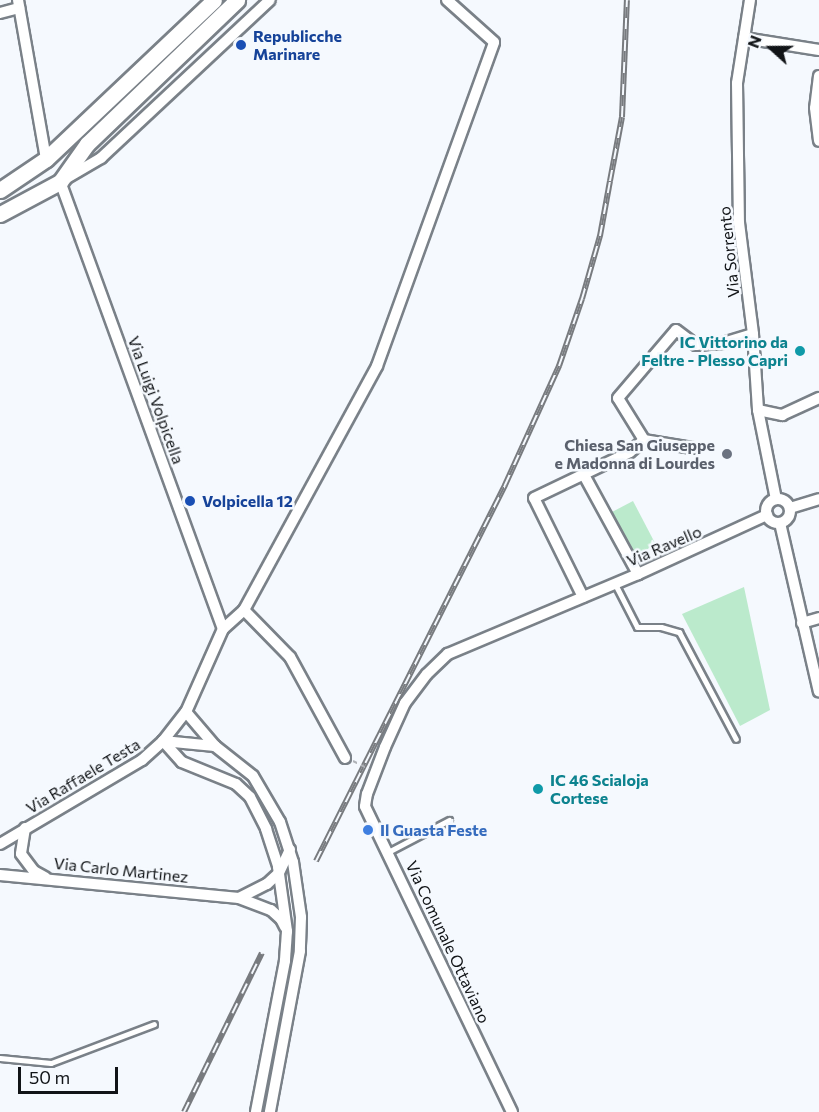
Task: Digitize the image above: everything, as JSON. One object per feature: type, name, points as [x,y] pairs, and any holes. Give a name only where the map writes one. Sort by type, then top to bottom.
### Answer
[{"type":"main road","points":[[0,190],[46,159],[214,0]]},
{"type":"main road","points":[[0,214],[60,182],[87,144],[237,0]]},
{"type":"street","points":[[60,182],[101,158],[270,0]]},
{"type":"street","points":[[223,629],[244,610],[377,366],[494,42],[447,0]]},
{"type":"street","name":"Via Sorrento","points":[[750,0],[737,82],[738,223],[753,334],[758,410],[776,499]]},
{"type":"street","points":[[0,13],[18,4],[46,159]]},
{"type":"street","points":[[744,38],[819,50]]},
{"type":"street","points":[[819,76],[815,108],[819,141]]},
{"type":"street","name":"Via Luigi Volpicella","points":[[60,182],[223,629]]},
{"type":"street","points":[[692,448],[644,440],[618,398],[676,330],[696,345],[723,343],[753,334]]},
{"type":"street","points":[[758,410],[782,415],[819,398]]},
{"type":"street","points":[[583,597],[534,498],[630,452],[644,440]]},
{"type":"street","points":[[584,475],[638,574]]},
{"type":"street","points":[[776,499],[784,500],[790,508],[789,517],[780,523],[772,522],[766,515],[768,505],[776,499]]},
{"type":"street","points":[[790,508],[819,499]]},
{"type":"street","name":"Via Ravello","points":[[571,602],[766,515]]},
{"type":"street","points":[[780,523],[819,692]]},
{"type":"street","name":"Via Comunale Ottaviano","points":[[512,1112],[365,806],[366,794],[405,703],[427,674],[448,654],[571,602]]},
{"type":"street","points":[[244,610],[290,657],[349,760]]},
{"type":"street","points":[[802,623],[819,618]]},
{"type":"street","name":"Via Raffaele Testa","points":[[0,844],[142,760],[163,741],[186,712],[223,629]]},
{"type":"street","points":[[186,712],[215,746],[253,776],[280,822],[290,849],[301,917],[300,951],[270,1112]]},
{"type":"street","points":[[163,741],[215,746]]},
{"type":"street","points":[[163,741],[182,762],[236,784],[250,797],[266,829],[279,873],[287,931],[285,961],[256,1112]]},
{"type":"street","points":[[25,828],[21,854],[34,871],[47,878]]},
{"type":"street","points":[[239,898],[267,884],[279,873],[290,849]]},
{"type":"street","name":"Via Carlo Martinez","points":[[0,875],[239,898],[271,910],[281,919],[287,931]]},
{"type":"lane","points":[[615,584],[637,627],[661,627],[679,632],[736,739]]},
{"type":"lane","points":[[388,852],[449,820]]},
{"type":"lane","points":[[0,1058],[51,1064],[154,1024]]},
{"type":"path","points":[[349,760],[369,769]]},
{"type":"green space","points":[[633,501],[656,545],[635,555],[612,512]]},
{"type":"green space","points":[[744,587],[770,710],[740,726],[682,614]]},
{"type":"railway","points":[[316,861],[505,485],[559,366],[600,236],[622,117],[627,0]]},
{"type":"railway","points":[[184,1112],[262,953]]},
{"type":"place","name":"Republicche Marinare","points":[[241,45]]},
{"type":"place","name":"IC Vittorino da Feltre - Plesso Capri","points":[[800,351]]},
{"type":"place","name":"Chiesa San Giuseppe e Madonna di Lourdes","points":[[727,454]]},
{"type":"place","name":"Volpicella 12","points":[[190,501]]},
{"type":"place","name":"IC 46 Scialoja Cortese","points":[[538,789]]},
{"type":"place","name":"Il Guasta Feste","points":[[368,830]]}]
